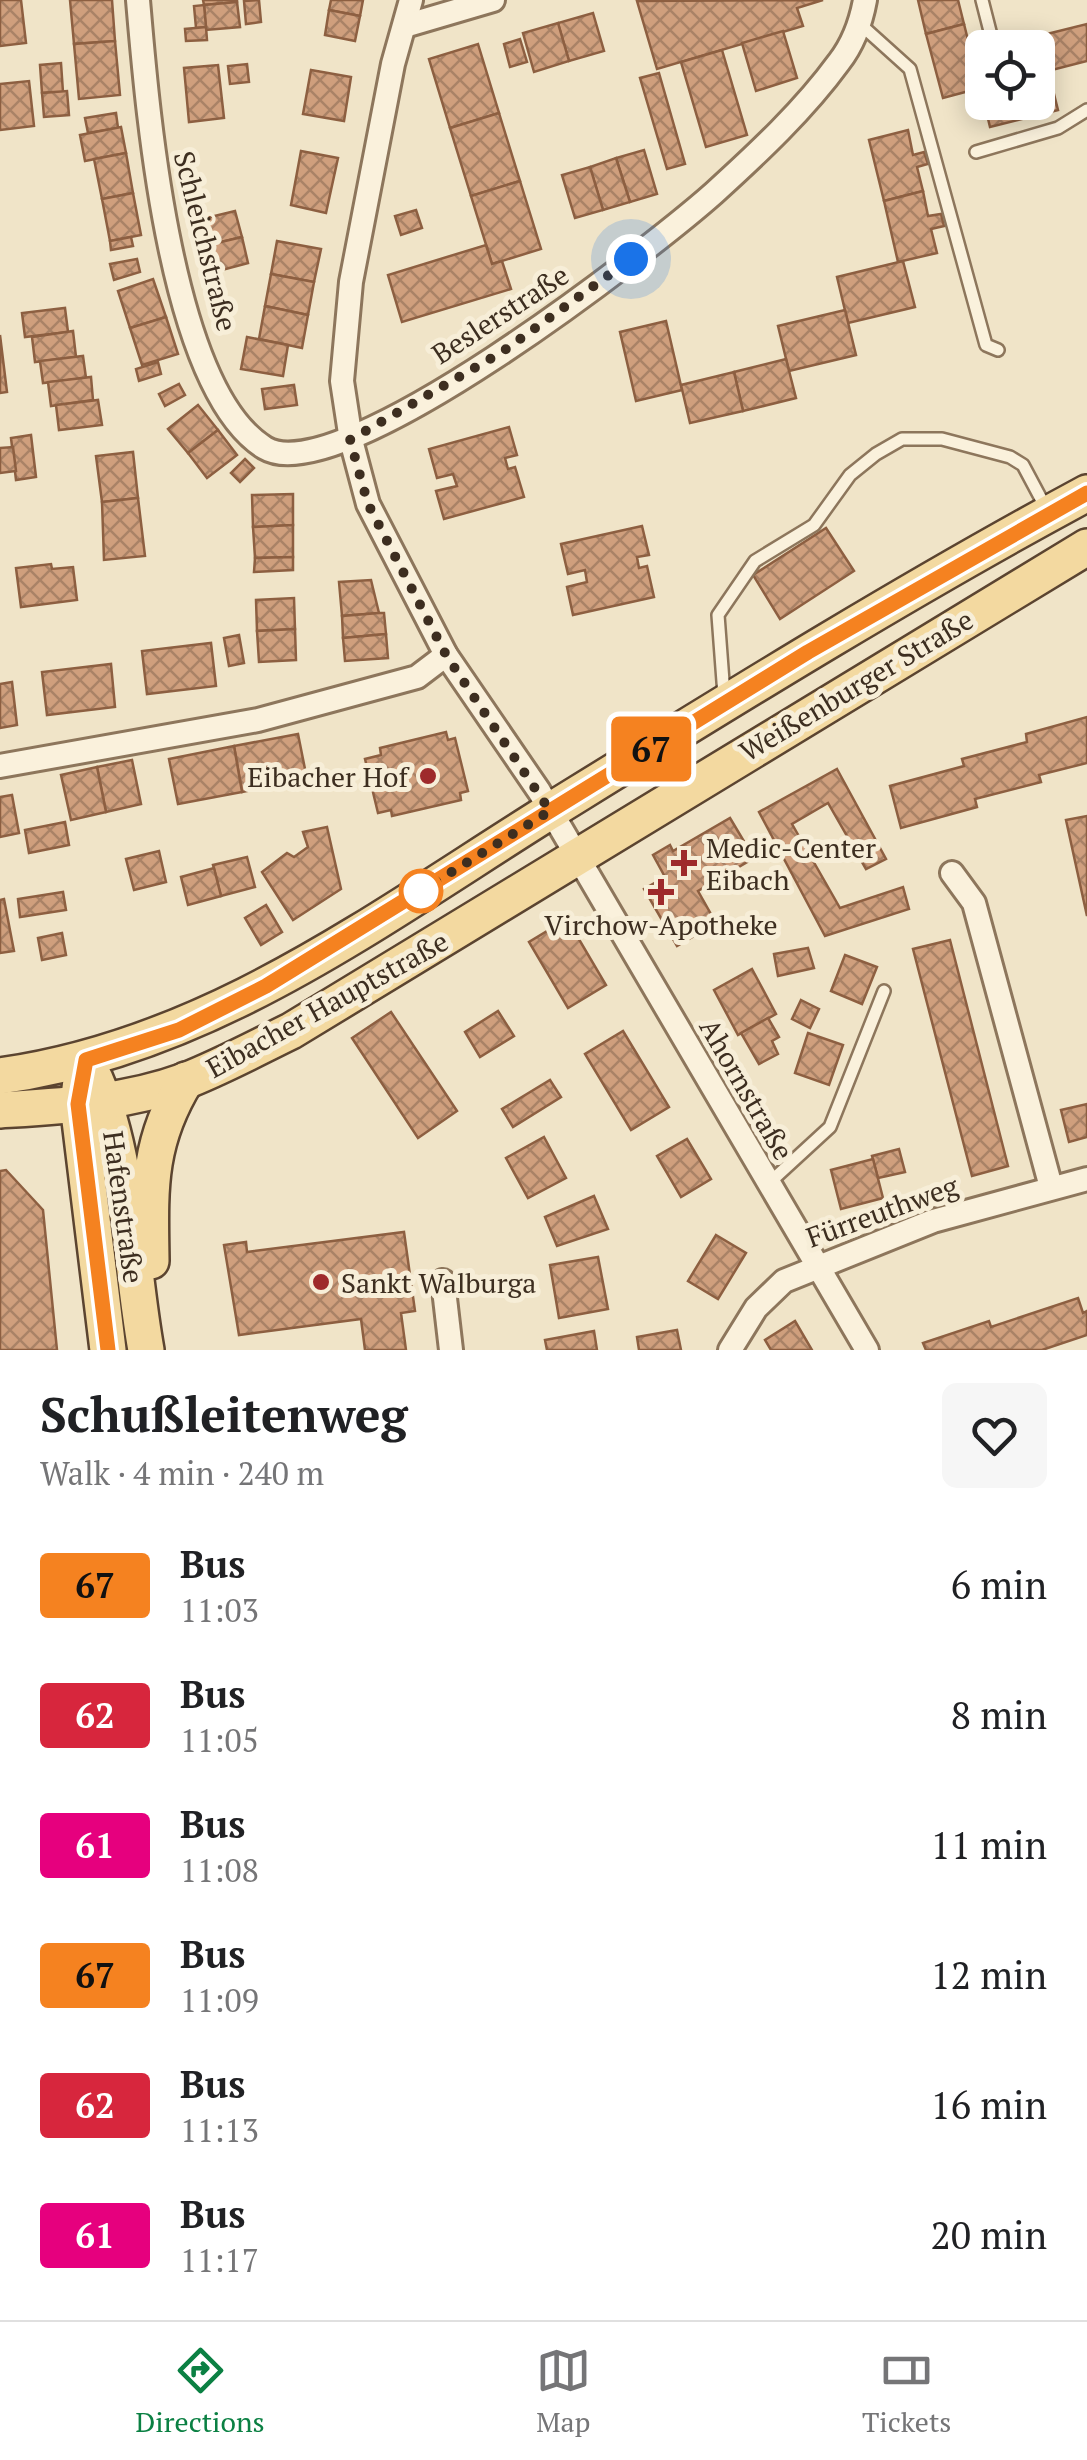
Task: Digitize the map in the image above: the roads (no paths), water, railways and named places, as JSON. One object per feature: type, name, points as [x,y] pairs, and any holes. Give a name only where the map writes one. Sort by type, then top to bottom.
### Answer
[{"type":"main road","name":"Weißenburger Straße","points":[[550,811],[1087,493]]},
{"type":"main road","points":[[1019,587],[1045,543],[1048,514]]},
{"type":"main road","name":"Weißenburger Straße","points":[[577,858],[1087,547]]},
{"type":"main road","name":"Eibacher Hauptstraße","points":[[0,1076],[86,1060],[162,1036],[244,998],[550,811]]},
{"type":"main road","name":"Eibacher Hauptstraße","points":[[0,1110],[91,1102],[186,1080],[337,1006],[577,858]]},
{"type":"main road","name":"Hafenstraße","points":[[86,1060],[110,1216],[146,1350]]},
{"type":"main road","name":"Hafenstraße","points":[[154,1350],[151,1172],[163,1120],[186,1080]]},
{"type":"main road","name":"Hafenstraße","points":[[108,1350],[110,1216]]},
{"type":"street","name":"Schleichstraße","points":[[138,0],[163,211],[192,324],[221,396],[252,438],[268,450],[303,454],[350,440]]},
{"type":"street","name":"Ahornstraße","points":[[412,0],[393,64],[352,282],[342,382],[350,440],[368,504],[446,655],[550,811],[867,1350]]},
{"type":"street","points":[[408,24],[493,0]]},
{"type":"street","name":"Beslerstraße","points":[[350,440],[502,352],[577,302],[712,194],[782,128],[841,60],[862,12]]},
{"type":"street","points":[[0,766],[258,720],[417,677],[446,655]]},
{"type":"street","points":[[952,873],[974,903],[1051,1188]]},
{"type":"street","name":"Fürreuthweg","points":[[730,1350],[756,1308],[784,1281],[815,1266],[933,1222],[1087,1179]]},
{"type":"street","points":[[442,1282],[451,1350]]},
{"type":"lane","points":[[982,0],[990,30]]},
{"type":"lane","points":[[862,12],[910,69],[986,345],[998,350]]},
{"type":"lane","points":[[976,152],[1058,128],[1087,110]]},
{"type":"lane","points":[[725,704],[718,614],[754,561],[814,524],[850,475],[876,454],[902,439],[942,439],[1010,457],[1023,466],[1048,514]]},
{"type":"lane","points":[[768,1184],[830,1127],[884,991]]},
{"type":"place","name":"Eibacher Hof","points":[[428,776]]},
{"type":"place","name":"Medic-Center Eibach","points":[[684,863]]},
{"type":"place","name":"Virchow-Apotheke","points":[[661,892]]},
{"type":"place","name":"Sankt Walburga","points":[[321,1282]]}]
